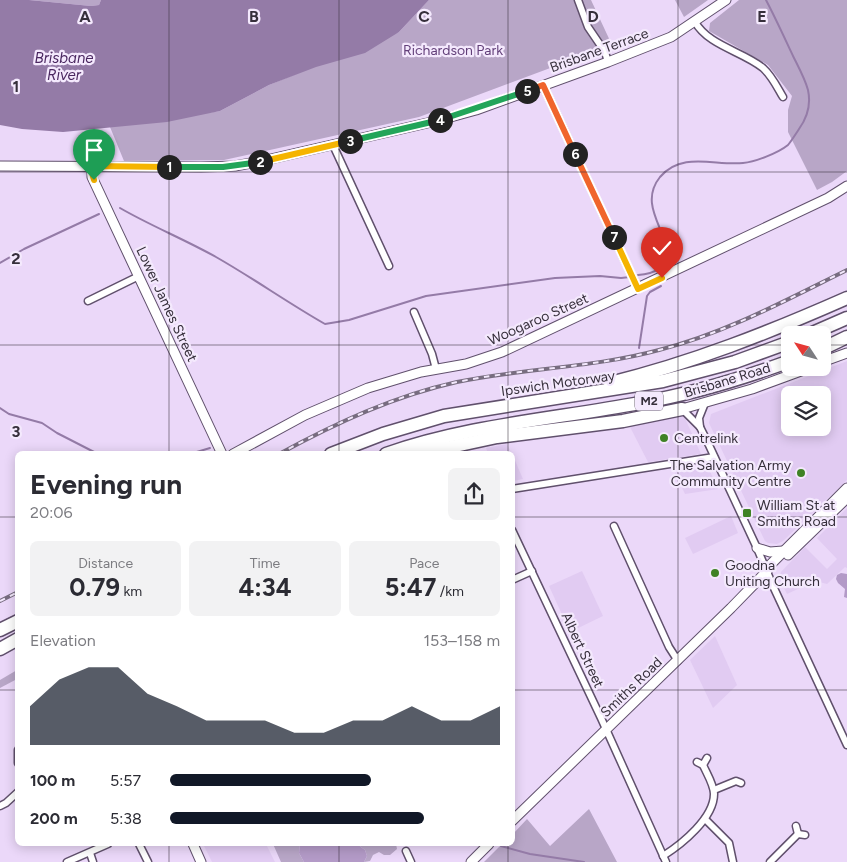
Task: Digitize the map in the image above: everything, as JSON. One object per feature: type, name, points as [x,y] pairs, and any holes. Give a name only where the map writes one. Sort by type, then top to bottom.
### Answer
[{"type":"highway","points":[[600,392],[609,383],[705,356],[847,298]]},
{"type":"highway","points":[[829,326],[847,318]]},
{"type":"highway","points":[[831,344],[847,337]]},
{"type":"highway","name":"Ipswich Motorway","points":[[339,451],[383,434],[444,416],[654,382],[735,362],[781,345]]},
{"type":"highway","name":"M2","points":[[395,451],[423,442],[485,428],[641,403],[713,386],[781,364]]},
{"type":"highway","points":[[432,451],[497,437],[624,421],[682,409]]},
{"type":"highway","points":[[0,630],[15,622]]},
{"type":"highway","points":[[0,649],[15,641]]},
{"type":"street","points":[[578,0],[588,27],[605,52],[608,62]]},
{"type":"street","name":"Brisbane Terrace","points":[[0,166],[235,166],[334,145],[455,116],[608,62],[671,37],[726,0]]},
{"type":"street","points":[[695,22],[705,35],[762,68],[773,80],[783,98]]},
{"type":"street","points":[[543,85],[638,289]]},
{"type":"street","points":[[334,145],[389,266]]},
{"type":"street","name":"Lower James Street","points":[[92,166],[92,177],[221,451]]},
{"type":"street","name":"Woogaroo Street","points":[[239,451],[305,415],[346,397],[403,376],[466,364],[502,352],[828,198],[847,186]]},
{"type":"street","points":[[88,301],[138,276]]},
{"type":"street","points":[[414,312],[432,354],[436,369]]},
{"type":"street","points":[[831,359],[847,353]]},
{"type":"street","name":"Brisbane Road","points":[[682,409],[752,389],[787,376]]},
{"type":"street","points":[[705,403],[699,418],[700,427],[758,548],[767,572],[847,745]]},
{"type":"street","points":[[682,409],[700,427]]},
{"type":"street","points":[[515,489],[714,457]]},
{"type":"street","name":"Smiths Road","points":[[767,572],[771,564],[783,551],[847,488]]},
{"type":"street","name":"Smiths Road","points":[[515,818],[767,572],[773,569],[847,498]]},
{"type":"street","points":[[614,526],[669,647],[678,661]]},
{"type":"street","name":"Albert Street","points":[[515,536],[665,859]]},
{"type":"street","points":[[758,548],[770,552],[783,551]]},
{"type":"street","points":[[515,579],[532,571]]},
{"type":"street","points":[[665,859],[706,819],[712,808],[714,790],[700,764],[707,758]]},
{"type":"street","points":[[714,790],[738,779]]},
{"type":"street","points":[[0,806],[15,795]]},
{"type":"street","points":[[706,819],[729,842],[733,862]]},
{"type":"street","points":[[770,862],[802,835],[796,826]]},
{"type":"street","points":[[67,862],[104,846]]},
{"type":"street","points":[[140,846],[148,862]]},
{"type":"street","points":[[194,846],[201,862]]},
{"type":"street","points":[[471,862],[488,846]]},
{"type":"street","points":[[406,851],[411,862]]},
{"type":"street","points":[[90,853],[93,862]]},
{"type":"shaded area","points":[[847,361],[847,480],[783,541],[777,544],[765,541],[709,423],[711,414],[781,387],[781,436],[831,436],[831,386],[783,386],[809,376],[831,376],[831,367]]},
{"type":"shaded area","points":[[684,416],[701,454],[648,462],[629,425]]},
{"type":"shaded area","points":[[507,444],[510,451],[487,451],[486,448]]},
{"type":"shaded area","points":[[515,461],[523,479],[515,481]]},
{"type":"shaded area","points":[[708,467],[718,489],[685,494],[675,473]]},
{"type":"shaded area","points":[[847,508],[847,568],[845,567],[827,584],[815,581],[787,594],[779,578],[781,572],[805,547],[827,569],[837,559],[817,538]]},
{"type":"shaded area","points":[[731,516],[738,533],[693,554],[685,538]]},
{"type":"shaded area","points":[[582,571],[603,616],[570,632],[549,586]]},
{"type":"shaded area","points":[[841,573],[847,574],[847,598],[844,597],[845,589],[836,579],[837,575]]},
{"type":"shaded area","points":[[715,636],[737,685],[713,708],[690,660]]},
{"type":"shaded area","points":[[204,846],[267,846],[275,862],[212,862]]},
{"type":"shaded area","points":[[300,846],[360,846],[365,850],[367,856],[364,862],[304,862],[299,853]]},
{"type":"green space","points":[[29,0],[101,0],[99,5],[91,6]]},
{"type":"green space","name":"Richardson Park","points":[[429,0],[591,0],[612,45],[419,117],[224,160],[124,161],[110,127],[220,111],[269,85],[399,32]]},
{"type":"green space","points":[[675,0],[708,0],[684,17]]},
{"type":"green space","points":[[739,0],[847,0],[847,171],[817,190],[788,132],[788,110],[792,96],[768,65],[709,31],[710,23]]},
{"type":"green space","points":[[15,671],[15,680],[0,688],[0,680]]},
{"type":"green space","points":[[589,809],[617,862],[484,862],[500,846],[515,846],[515,832],[527,819],[550,846]]},
{"type":"green space","points":[[274,846],[300,846],[299,853],[304,862],[281,862]]},
{"type":"green space","points":[[360,846],[396,846],[397,849],[390,855],[384,855],[379,852],[373,855],[370,861],[364,862],[367,856],[365,850]]},
{"type":"water","name":"Brisbane River","points":[[0,0],[29,0],[91,6],[99,5],[101,0],[429,0],[399,32],[365,53],[316,67],[269,85],[220,111],[167,122],[63,132],[22,129],[0,125]]},
{"type":"waterway","points":[[638,275],[660,268],[664,265],[668,255],[652,204],[654,186],[660,177],[678,164],[699,161],[743,163],[766,157],[788,145],[802,125],[808,111],[807,86],[766,0]]},
{"type":"waterway","points":[[120,208],[216,257],[325,324],[349,320],[426,296],[555,278],[630,277]]},
{"type":"waterway","points":[[0,263],[24,249],[99,214]]},
{"type":"waterway","points":[[639,348],[647,296],[650,292],[661,286]]},
{"type":"waterway","points":[[0,408],[9,414],[42,423],[92,451]]},
{"type":"waterway","points":[[200,451],[210,448]]},
{"type":"waterway","points":[[501,846],[530,854],[584,862]]},
{"type":"railway","points":[[285,451],[366,412],[434,388],[482,377],[609,361],[684,343],[755,315],[847,270]]},
{"type":"railway","points":[[0,601],[15,594]]},
{"type":"place","name":"Centrelink","points":[[664,438]]},
{"type":"place","name":"The Salvation Army Community Centre","points":[[801,473]]},
{"type":"place","name":"William St at Smiths Road","points":[[747,513]]},
{"type":"place","name":"Goodna Uniting Church","points":[[715,573]]},
{"type":"route","points":[[94,180],[92,177],[92,166],[223,167],[248,164],[455,116],[543,85],[638,289],[662,278]]}]
